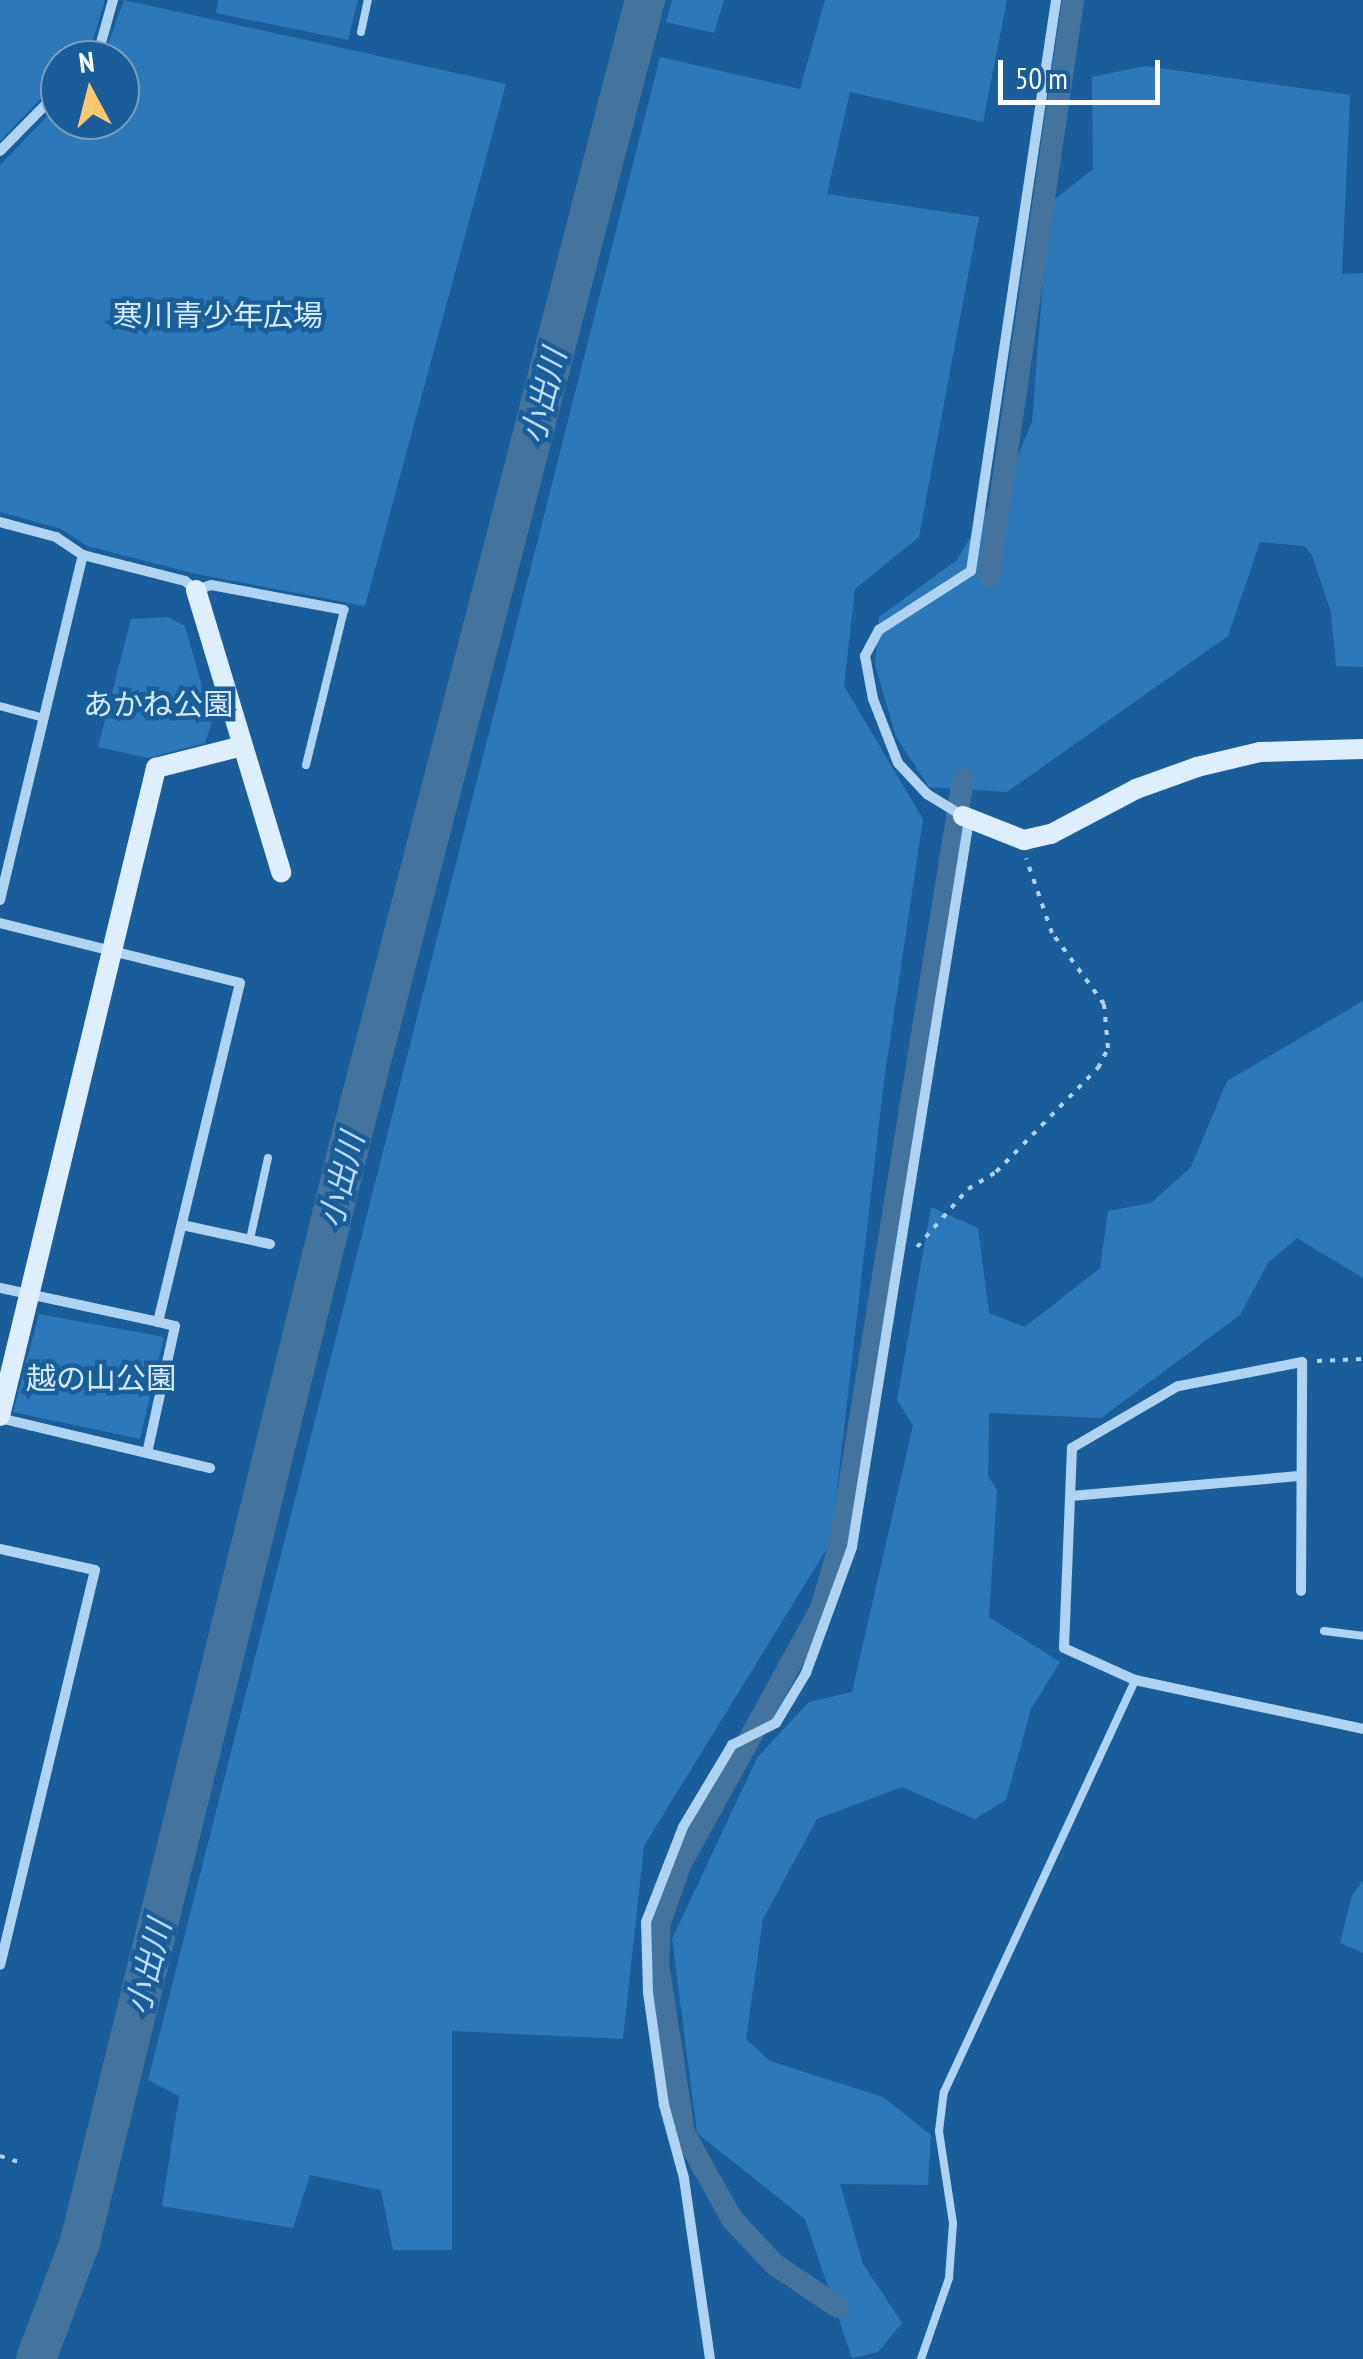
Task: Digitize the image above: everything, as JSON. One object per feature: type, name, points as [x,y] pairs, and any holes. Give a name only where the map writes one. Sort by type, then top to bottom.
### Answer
[{"type":"street","points":[[102,40],[113,0]]},
{"type":"street","points":[[1056,0],[971,571],[879,630],[865,656],[873,699],[898,763],[961,815],[1024,840],[1051,834],[1136,788],[1196,767],[1260,752],[1363,749]]},
{"type":"street","points":[[0,151],[40,110]]},
{"type":"street","points":[[0,522],[56,538],[82,555],[186,581],[196,590],[282,872]]},
{"type":"street","points":[[0,900],[82,555]]},
{"type":"street","points":[[196,590],[211,585],[344,610]]},
{"type":"street","points":[[210,1468],[0,1417],[156,768],[242,746]]},
{"type":"street","points":[[710,2359],[684,2178],[664,2104],[648,1992],[646,1922],[683,1828],[732,1745],[766,1730],[806,1673],[852,1547],[899,1264],[961,815]]},
{"type":"street","points":[[0,923],[240,984],[158,1322]]},
{"type":"street","points":[[182,1225],[270,1244]]},
{"type":"street","points":[[0,1288],[175,1326],[147,1453]]},
{"type":"street","points":[[1301,1591],[1302,1362],[1178,1386],[1072,1448],[1064,1648],[1135,1680],[1363,1728]]},
{"type":"street","points":[[1071,1496],[1299,1476]]},
{"type":"street","points":[[0,1549],[94,1570],[6,1916],[0,1965]]},
{"type":"lane","points":[[361,32],[368,0]]},
{"type":"lane","points":[[306,765],[344,610]]},
{"type":"lane","points":[[0,706],[44,718]]},
{"type":"lane","points":[[250,1240],[268,1158]]},
{"type":"lane","points":[[1324,1631],[1363,1636]]},
{"type":"lane","points":[[921,2359],[948,2278],[954,2223],[939,2131],[944,2092],[1135,1680]]},
{"type":"path","points":[[899,1264],[968,1189],[996,1172],[1098,1068],[1108,1048],[1104,1004],[1052,934],[1028,868],[1024,840]]},
{"type":"path","points":[[1302,1362],[1363,1360]]},
{"type":"path","points":[[0,2156],[19,2162]]},
{"type":"green space","points":[[0,0],[105,0],[93,40],[40,40],[40,100],[0,141]]},
{"type":"green space","name":"寒川青少年広場","points":[[124,0],[506,84],[365,606],[196,574],[87,546],[61,529],[0,512],[0,165],[40,124],[40,140],[140,140],[140,40],[109,40]]},
{"type":"green space","points":[[218,0],[358,0],[348,40],[216,13]]},
{"type":"green space","points":[[672,0],[724,0],[714,33],[666,22]]},
{"type":"green space","points":[[825,0],[1007,0],[983,122],[850,92],[827,194],[979,217],[919,537],[855,589],[844,686],[923,819],[884,1081],[831,1542],[644,1846],[623,2039],[452,2031],[452,2250],[393,2250],[381,2190],[310,2175],[293,2228],[162,2206],[179,2096],[148,2080],[660,57],[800,89]]},
{"type":"green space","points":[[1145,66],[1350,95],[1342,274],[1363,273],[1363,667],[1336,666],[1331,612],[1312,555],[1304,546],[1260,542],[1228,636],[1007,792],[929,787],[896,737],[875,665],[879,617],[957,560],[1016,460],[1032,422],[1049,204],[1093,169],[1092,77]]},
{"type":"green space","name":"あかね公園","points":[[168,617],[185,626],[212,722],[205,743],[148,758],[98,747],[131,619]]},
{"type":"green space","points":[[1363,1001],[1363,1278],[1297,1238],[1268,1263],[1240,1315],[1101,1418],[989,1413],[988,1476],[997,1490],[989,1617],[1060,1662],[1031,1709],[1006,1800],[975,1819],[902,1787],[817,1819],[763,1919],[746,2039],[770,2061],[883,2097],[931,2135],[928,2185],[840,2184],[863,2264],[902,2323],[878,2352],[852,2358],[805,2219],[697,2133],[672,1939],[757,1758],[809,1702],[852,1692],[913,1425],[897,1400],[931,1207],[978,1228],[989,1313],[1025,1327],[1100,1268],[1108,1211],[1151,1203],[1191,1167],[1227,1081]]},
{"type":"green space","name":"越の山公園","points":[[39,1314],[164,1337],[140,1439],[13,1412]]},
{"type":"green space","points":[[1363,1881],[1363,1953],[1340,1943],[1352,1895]]},
{"type":"waterway","name":"小出川","points":[[36,2359],[80,2242],[349,1146],[645,0]]},
{"type":"waterway","points":[[989,576],[1073,0]]},
{"type":"waterway","points":[[838,2307],[774,2264],[732,2219],[684,2133],[658,1963],[660,1922],[680,1865],[821,1609],[840,1543],[963,780]]}]
